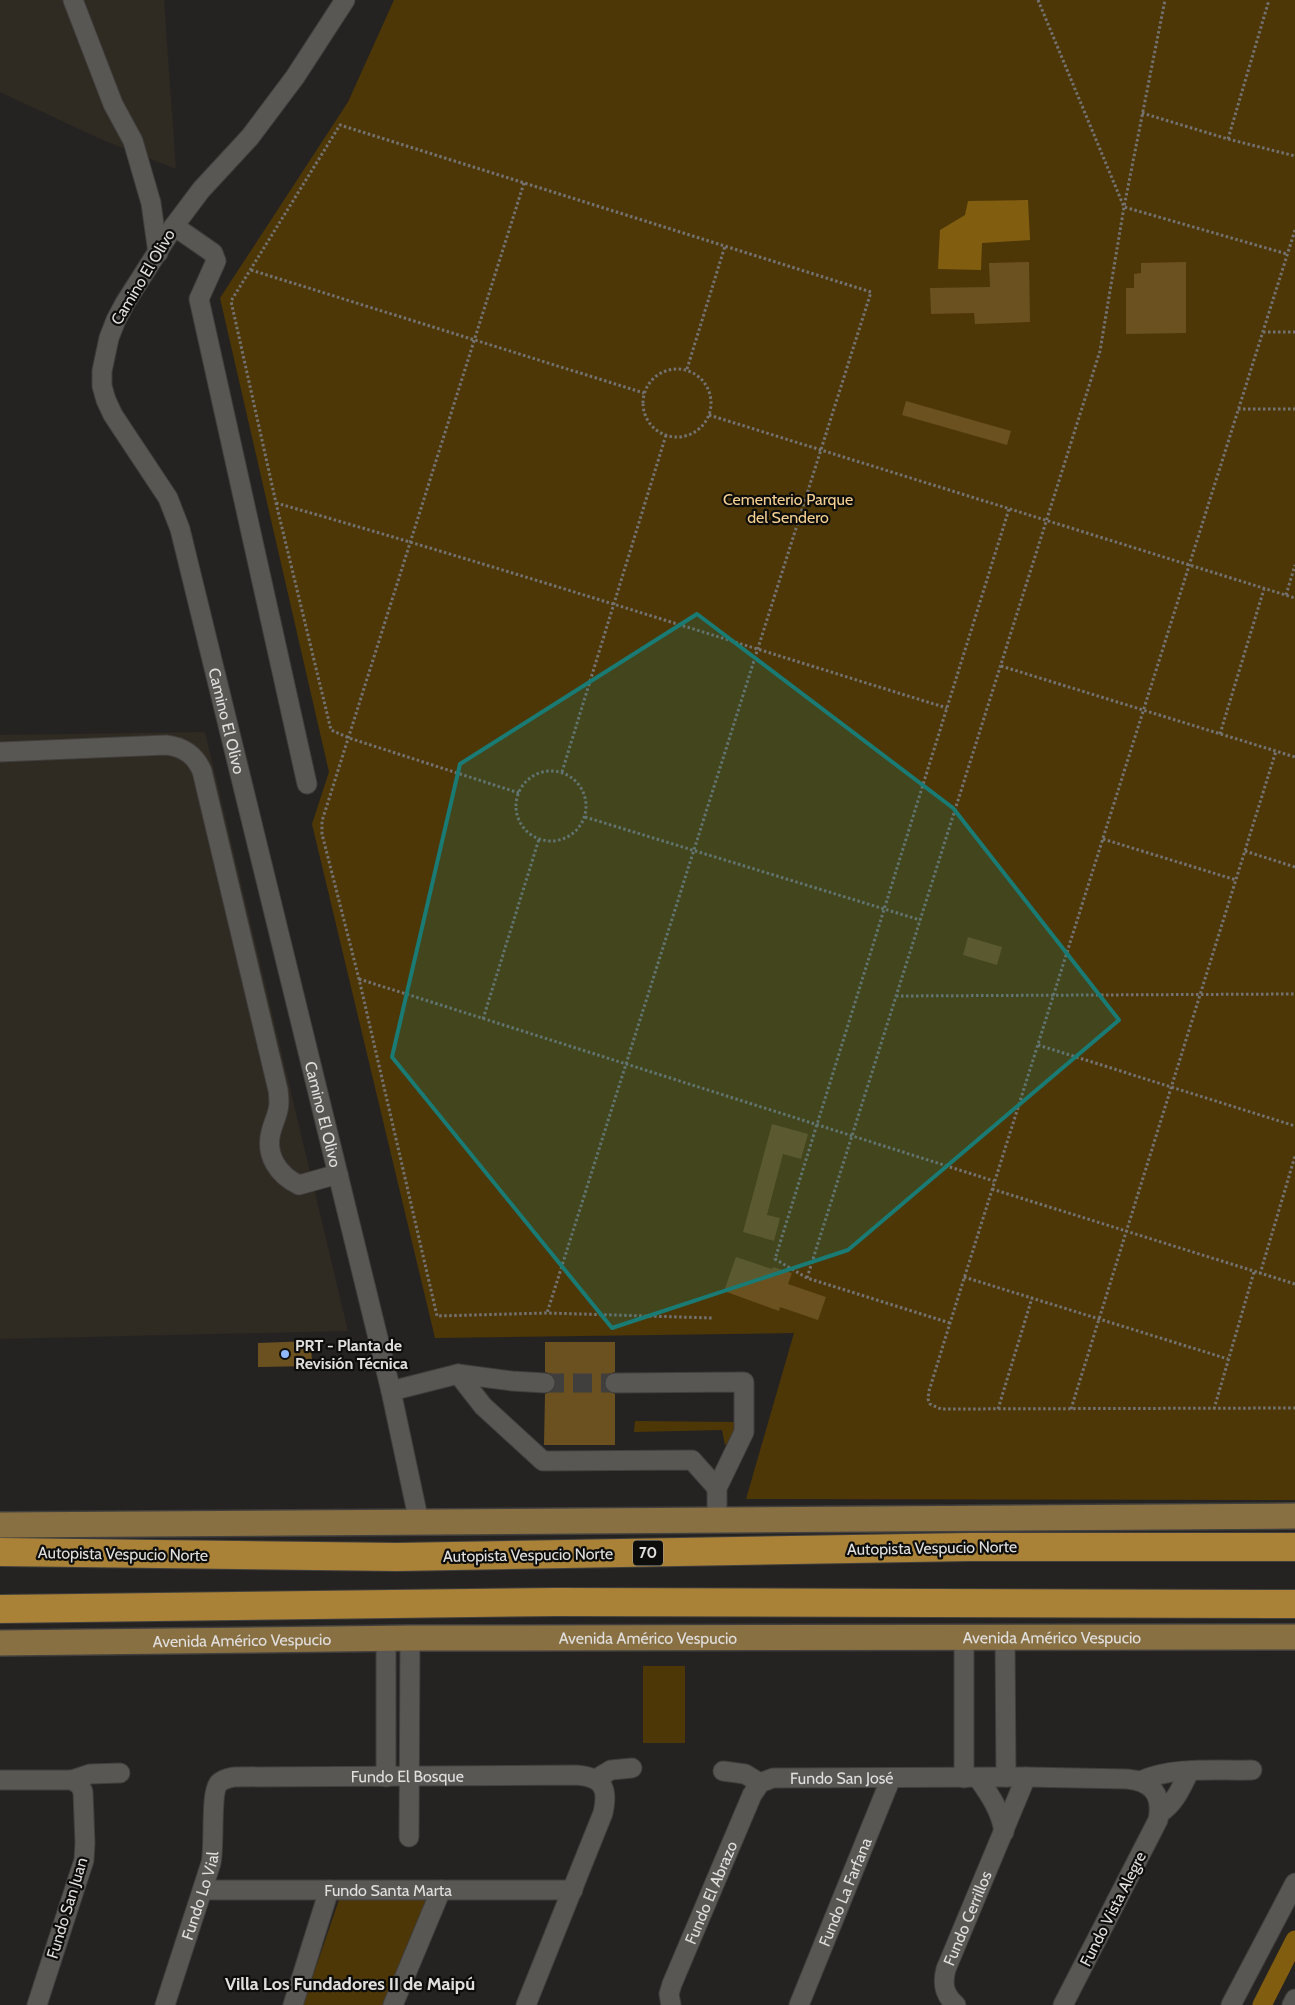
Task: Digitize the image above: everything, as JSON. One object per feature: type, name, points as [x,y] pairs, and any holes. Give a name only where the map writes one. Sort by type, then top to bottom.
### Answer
[{"type":"highway","name":"Autopista Vespucio Norte","points":[[0,1552],[397,1557],[969,1547],[1295,1547]]},
{"type":"highway","points":[[0,1609],[557,1602],[1295,1604]]},
{"type":"main road","points":[[0,1525],[1295,1516]]},
{"type":"main road","name":"Avenida Américo Vespucio","points":[[0,1644],[410,1638],[1295,1637]]},
{"type":"street","points":[[73,0],[113,104],[133,141],[151,203],[158,253]]},
{"type":"street","name":"Camino El Olivo","points":[[345,0],[295,77],[256,130],[201,190],[174,226],[116,320],[103,356],[102,386],[113,415],[168,498],[180,529],[391,1391],[419,1522]]},
{"type":"street","points":[[174,226],[213,253],[216,261],[199,299],[307,784]]},
{"type":"street","points":[[0,752],[166,745],[182,748],[194,758],[202,771],[278,1090],[279,1110],[270,1140],[273,1160],[284,1176],[299,1185],[338,1174]]},
{"type":"street","points":[[391,1391],[458,1374],[545,1383]]},
{"type":"street","points":[[458,1374],[483,1406],[543,1461],[692,1460],[717,1488]]},
{"type":"street","points":[[615,1383],[744,1382],[744,1432],[717,1488],[717,1520]]},
{"type":"street","points":[[964,1636],[971,1778],[996,1804],[1004,1832]]},
{"type":"street","points":[[1005,1636],[1006,1777]]},
{"type":"street","points":[[409,1837],[410,1638]]},
{"type":"street","points":[[386,1639],[386,1777]]},
{"type":"street","points":[[386,1712],[410,1712]]},
{"type":"street","points":[[526,2005],[573,1890],[604,1806],[605,1792],[596,1779],[611,1770],[632,1768]]},
{"type":"street","name":"Fundo San José","points":[[760,1783],[773,1778],[1026,1777],[1128,1779],[1148,1787],[1161,1774],[1252,1770]]},
{"type":"street","points":[[723,1771],[746,1774],[760,1783]]},
{"type":"street","name":"Fundo Vista Alegre","points":[[1063,2005],[1156,1826],[1160,1813],[1176,1797],[1189,1772]]},
{"type":"street","points":[[0,1780],[74,1781],[90,1774],[120,1773]]},
{"type":"street","name":"Fundo El Bosque","points":[[219,1783],[234,1777],[410,1777],[576,1774],[596,1779]]},
{"type":"street","name":"Fundo Cerrillos","points":[[954,2004],[947,1995],[944,1986],[946,1969],[1026,1777]]},
{"type":"street","name":"Fundo La Farfana","points":[[799,2005],[891,1778]]},
{"type":"street","name":"Fundo San Juan","points":[[38,2005],[84,1860],[83,1792],[74,1781]]},
{"type":"street","name":"Fundo Lo Vial","points":[[165,2005],[213,1853],[214,1799],[219,1783]]},
{"type":"street","name":"Fundo El Abrazo","points":[[671,2005],[669,1994],[672,1984],[752,1795],[760,1783]]},
{"type":"street","points":[[1148,1787],[1159,1799],[1160,1813]]},
{"type":"street","points":[[1231,2005],[1295,1883]]},
{"type":"street","name":"Fundo Santa Marta","points":[[202,1890],[573,1890]]},
{"type":"street","points":[[293,2005],[329,1890]]},
{"type":"street","points":[[393,2005],[441,1890]]},
{"type":"street","points":[[1292,2005],[1295,2000]]},
{"type":"path","points":[[1038,0],[1124,207]]},
{"type":"path","points":[[806,1278],[1100,351],[1124,207],[1165,0]]},
{"type":"path","points":[[1228,139],[1269,0]]},
{"type":"path","points":[[1142,113],[1228,139],[1295,156]]},
{"type":"path","points":[[519,793],[348,738],[331,730],[276,503],[231,301],[340,125],[871,292],[547,1313]]},
{"type":"path","points":[[524,183],[322,821],[322,834],[359,979],[437,1316],[547,1313],[713,1318]]},
{"type":"path","points":[[1124,207],[1287,254]]},
{"type":"path","points":[[1295,230],[994,1182],[928,1399],[930,1404],[941,1409],[1295,1408]]},
{"type":"path","points":[[687,369],[726,246]]},
{"type":"path","points":[[251,270],[644,393]]},
{"type":"path","points":[[1263,332],[1295,332]]},
{"type":"path","points":[[670,369],[687,369],[706,384],[710,395],[711,406],[709,415],[702,426],[694,432],[684,436],[666,435],[655,429],[649,422],[644,412],[644,393],[654,377],[662,372],[670,369]]},
{"type":"path","points":[[1238,409],[1295,408]]},
{"type":"path","points":[[709,415],[1295,598]]},
{"type":"path","points":[[562,772],[666,435]]},
{"type":"path","points":[[276,503],[410,541],[614,603],[946,708]]},
{"type":"path","points":[[950,1323],[806,1278],[775,1259],[1009,509]]},
{"type":"path","points":[[1286,595],[1295,565]]},
{"type":"path","points":[[1220,734],[1264,588]]},
{"type":"path","points":[[1001,666],[1295,757]]},
{"type":"path","points":[[1071,1408],[1276,751]]},
{"type":"path","points":[[543,772],[562,772],[573,779],[580,787],[585,798],[585,817],[578,828],[569,836],[559,840],[548,841],[539,839],[528,832],[522,824],[516,804],[519,793],[524,784],[533,776],[543,772]]},
{"type":"path","points":[[585,817],[920,920]]},
{"type":"path","points":[[483,1019],[539,839]]},
{"type":"path","points":[[1103,839],[1236,880]]},
{"type":"path","points":[[1245,851],[1295,867]]},
{"type":"path","points":[[359,979],[994,1182]]},
{"type":"path","points":[[896,996],[1295,994]]},
{"type":"path","points":[[1038,1045],[1295,1126]]},
{"type":"path","points":[[1260,1274],[1295,1156]]},
{"type":"path","points":[[992,1189],[1295,1284]]},
{"type":"path","points":[[1214,1409],[1254,1272]]},
{"type":"path","points":[[964,1278],[1228,1359]]},
{"type":"path","points":[[998,1409],[1032,1298]]},
{"type":"highlighted area","points":[[697,614],[953,808],[1119,1020],[848,1250],[612,1328],[392,1057],[460,764]]},
{"type":"shaded area","points":[[0,0],[164,0],[176,169],[98,138],[0,92]]},
{"type":"shaded area","points":[[1028,200],[1030,240],[982,243],[981,270],[938,269],[940,230],[965,215],[968,201]]},
{"type":"shaded area","points":[[205,732],[348,1331],[0,1339],[0,735]]},
{"type":"green space","name":"Cementerio Parque del Sendero","points":[[394,0],[1295,0],[1295,1500],[746,1499],[794,1333],[435,1338],[312,824],[329,772],[220,298],[348,102]]},
{"type":"green space","points":[[635,1421],[735,1422],[735,1433],[732,1441],[725,1445],[722,1430],[634,1432]]},
{"type":"green space","points":[[643,1666],[685,1666],[685,1743],[643,1743]]},
{"type":"green space","points":[[340,1897],[428,1897],[387,2005],[303,2005]]},
{"type":"building","points":[[1029,262],[1030,322],[975,324],[974,313],[931,314],[930,288],[990,287],[989,263]]},
{"type":"building","points":[[1186,262],[1186,333],[1126,334],[1126,288],[1134,288],[1134,274],[1141,273],[1141,263]]},
{"type":"building","points":[[906,401],[1011,431],[1007,445],[902,415]]},
{"type":"building","points":[[968,937],[1002,947],[997,965],[963,955]]},
{"type":"building","points":[[772,1124],[808,1134],[801,1159],[783,1154],[767,1215],[780,1218],[774,1241],[743,1232]]},
{"type":"building","points":[[736,1257],[772,1269],[773,1267],[792,1273],[788,1284],[826,1297],[818,1320],[780,1307],[779,1311],[724,1291]]},
{"type":"building","name":"PRT - Planta de Revisión Técnica","points":[[311,1341],[312,1366],[258,1367],[258,1343]]},
{"type":"building","points":[[545,1342],[615,1342],[615,1372],[609,1374],[604,1383],[606,1389],[615,1394],[615,1445],[544,1445],[545,1394],[554,1390],[556,1383],[552,1374],[545,1372]]},
{"type":"waterway","points":[[1262,2005],[1295,1940]]},
{"type":"tunnel","points":[[545,1383],[615,1383]]},
{"type":"place","name":"PRT - Planta de Revisión Técnica","points":[[285,1354]]},
{"type":"district","name":"Villa Los Fundadores II de Maipú","points":[[350,1984]]}]
